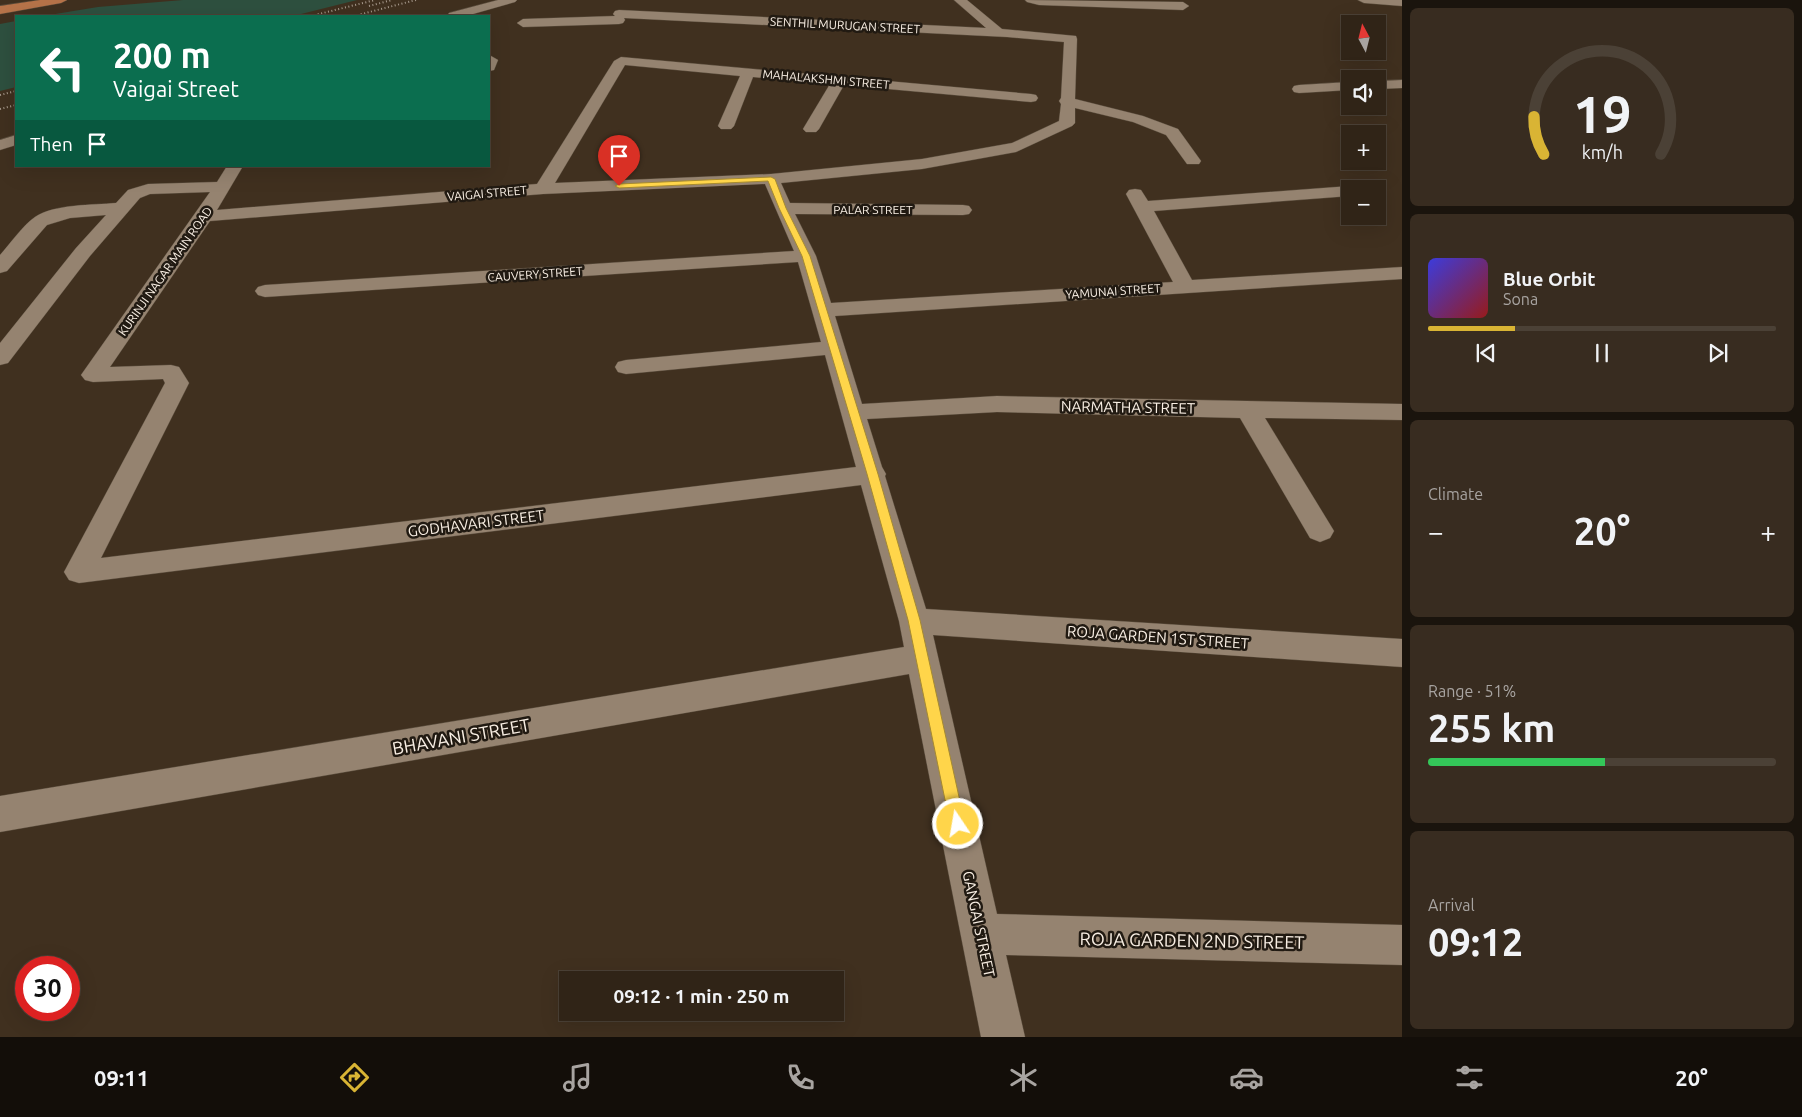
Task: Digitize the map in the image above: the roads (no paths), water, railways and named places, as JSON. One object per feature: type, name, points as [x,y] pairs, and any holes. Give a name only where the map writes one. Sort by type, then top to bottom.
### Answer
[{"type":"main road","points":[[0,10],[61,0]]},
{"type":"street","points":[[457,15],[511,0]]},
{"type":"street","points":[[543,189],[621,61],[618,0]]},
{"type":"street","points":[[960,0],[998,32]]},
{"type":"street","points":[[1031,0],[1040,2],[1182,6]]},
{"type":"street","points":[[1364,0],[1402,3]]},
{"type":"street","name":"SENTHIL MURUGAN STREET","points":[[523,24],[619,17],[998,32],[1071,39],[1066,101]]},
{"type":"street","name":"MAHALAKSHMI STREET","points":[[621,61],[1031,98]]},
{"type":"street","points":[[726,126],[748,72]]},
{"type":"street","points":[[811,130],[839,81]]},
{"type":"street","points":[[1386,85],[1402,84]]},
{"type":"street","points":[[1299,89],[1341,87]]},
{"type":"street","points":[[1066,101],[1138,119],[1172,132],[1193,161]]},
{"type":"street","name":"VAIGAI STREET","points":[[204,216],[543,189],[771,179],[922,164],[1016,147],[1067,123],[1066,101]]},
{"type":"street","points":[[0,145],[15,140]]},
{"type":"street","name":"KURINJI NAGAR MAIN ROAD","points":[[79,572],[177,383],[171,372],[94,375],[204,216],[234,167]]},
{"type":"street","name":"GANGAI STREET","points":[[771,179],[782,208],[806,256],[854,412],[914,620],[1003,1037]]},
{"type":"street","points":[[0,358],[83,252],[134,194],[148,190],[222,187]]},
{"type":"street","points":[[1186,287],[1138,200],[1341,191]]},
{"type":"street","points":[[0,267],[41,221],[48,217],[121,208]]},
{"type":"street","name":"PALAR STREET","points":[[782,208],[963,210]]},
{"type":"street","name":"CAUVERY STREET","points":[[265,291],[806,256]]},
{"type":"street","name":"YAMUNAI STREET","points":[[823,310],[1402,273]]},
{"type":"street","points":[[626,367],[834,347]]},
{"type":"street","name":"NARMATHA STREET","points":[[854,412],[997,404],[1402,412]]},
{"type":"street","points":[[1248,410],[1320,531]]},
{"type":"street","name":"GODHAVARI STREET","points":[[79,572],[872,474]]},
{"type":"street","name":"ROJA GARDEN 1ST STREET","points":[[914,620],[1402,653]]},
{"type":"street","name":"BHAVANI STREET","points":[[0,814],[922,658]]},
{"type":"street","name":"ROJA GARDEN 2ND STREET","points":[[981,934],[1402,945]]},
{"type":"railway","points":[[315,15],[375,0]]},
{"type":"railway","points":[[369,6],[392,0]]},
{"type":"railway","points":[[358,15],[416,0]]},
{"type":"railway","points":[[0,95],[15,91]]},
{"type":"railway","points":[[0,109],[15,105]]}]
